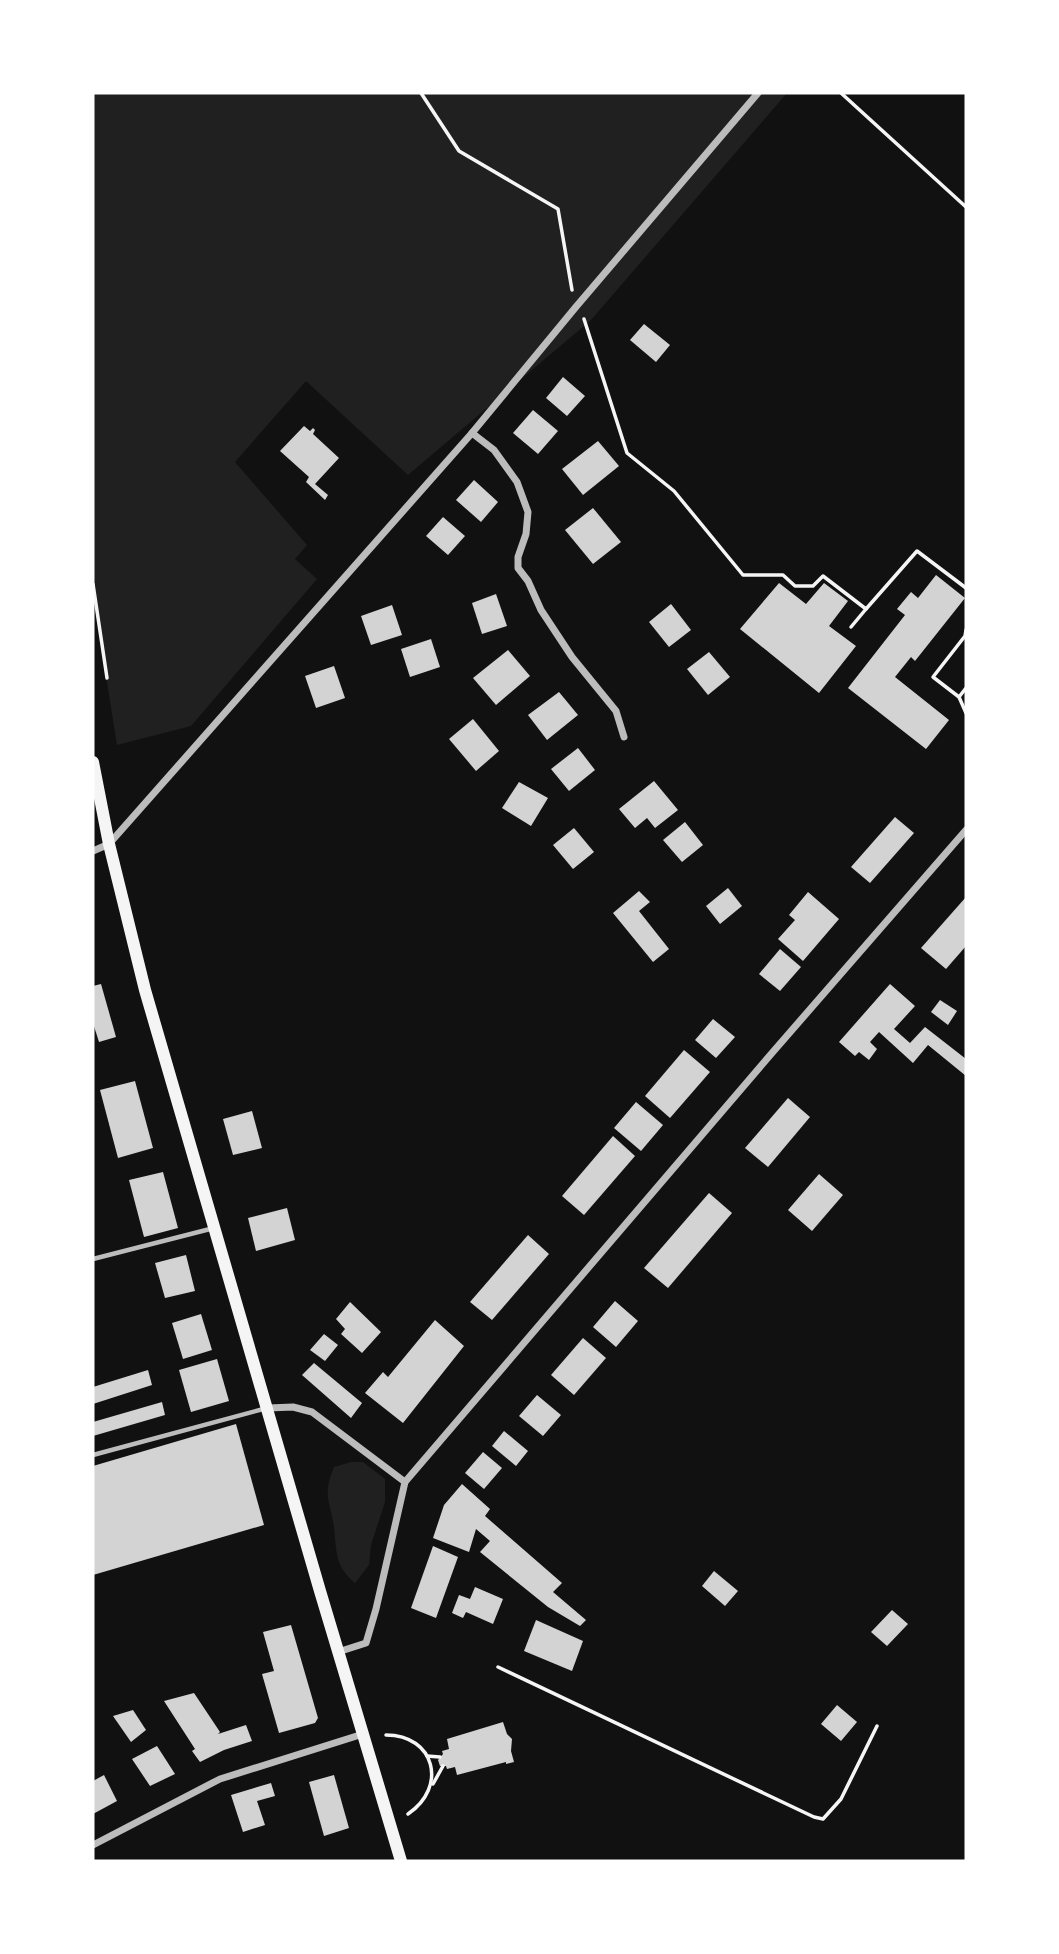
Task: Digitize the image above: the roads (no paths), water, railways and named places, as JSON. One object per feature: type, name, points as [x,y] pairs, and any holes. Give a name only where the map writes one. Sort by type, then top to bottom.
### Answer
[{"type":"main road","points":[[93,762],[108,844],[145,990],[401,1861]]},
{"type":"street","points":[[93,851],[108,844],[472,433],[758,93]]},
{"type":"street","points":[[472,433],[494,450],[517,482],[528,512],[518,568],[528,581],[541,610],[572,657],[616,711],[624,737]]},
{"type":"street","points":[[338,1652],[366,1643],[405,1482],[966,830]]},
{"type":"street","points":[[268,1408],[293,1407],[312,1412],[405,1482]]},
{"type":"street","points":[[93,1845],[220,1779],[363,1734]]},
{"type":"lane","points":[[93,1259],[215,1228]]},
{"type":"lane","points":[[93,1455],[268,1408]]}]
